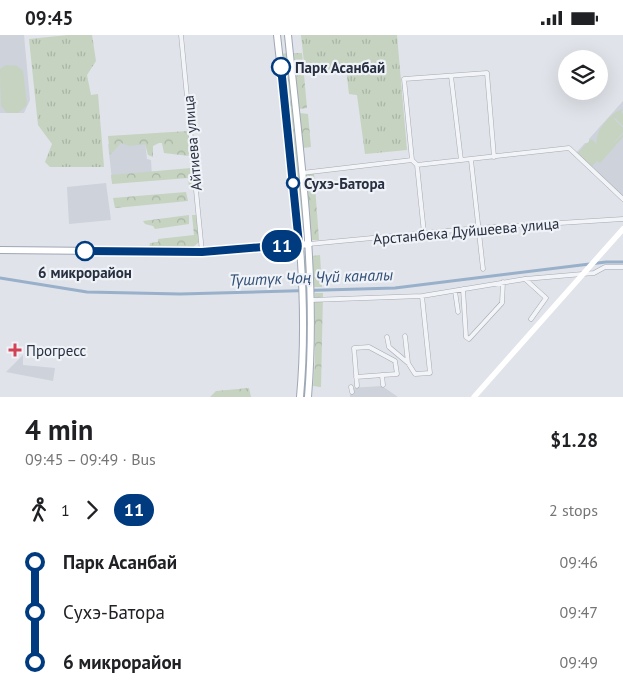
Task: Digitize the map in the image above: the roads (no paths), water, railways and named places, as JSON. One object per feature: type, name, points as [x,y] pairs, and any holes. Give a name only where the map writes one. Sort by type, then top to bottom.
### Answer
[{"type":"main road","points":[[277,35],[302,285],[304,359],[300,397]]},
{"type":"main road","points":[[288,35],[309,244],[312,359],[308,397]]},
{"type":"main road","points":[[0,250],[202,252],[309,244]]},
{"type":"street","name":"Айтиева улица","points":[[181,35],[202,252]]},
{"type":"street","points":[[424,233],[417,165],[412,160],[404,79],[487,73],[494,157]]},
{"type":"street","points":[[451,76],[461,160]]},
{"type":"street","points":[[417,165],[569,148],[623,199]]},
{"type":"street","points":[[471,159],[483,269]]},
{"type":"street","points":[[302,173],[412,160]]},
{"type":"street","name":"Арстанбека Дуйшеева улица","points":[[309,244],[478,228],[623,219]]},
{"type":"street","points":[[474,397],[623,229]]},
{"type":"street","points":[[310,298],[422,296],[525,279],[594,273],[605,267],[623,267]]},
{"type":"street","points":[[525,279],[546,298],[531,319]]},
{"type":"street","points":[[463,289],[465,331],[466,337],[469,339],[502,303],[503,282]]},
{"type":"street","points":[[455,291],[458,311]]},
{"type":"street","points":[[387,337],[389,347],[408,363],[417,375],[430,373],[422,296]]},
{"type":"street","points":[[405,336],[408,363]]},
{"type":"street","points":[[356,377],[396,374],[395,361],[368,347],[354,348],[356,377],[357,386]]},
{"type":"street","points":[[382,375],[383,385]]},
{"type":"waterway","name":"Түштүк Чоң Чүй каналы","points":[[0,278],[87,292],[180,294],[395,288],[606,262],[623,262]]},
{"type":"place","name":"Парк Асанбай","points":[[281,67]]},
{"type":"place","name":"Сухэ-Батора","points":[[293,183]]},
{"type":"place","name":"6 микрорайон","points":[[85,251]]},
{"type":"place","name":"Прогресс","points":[[15,350]]}]
